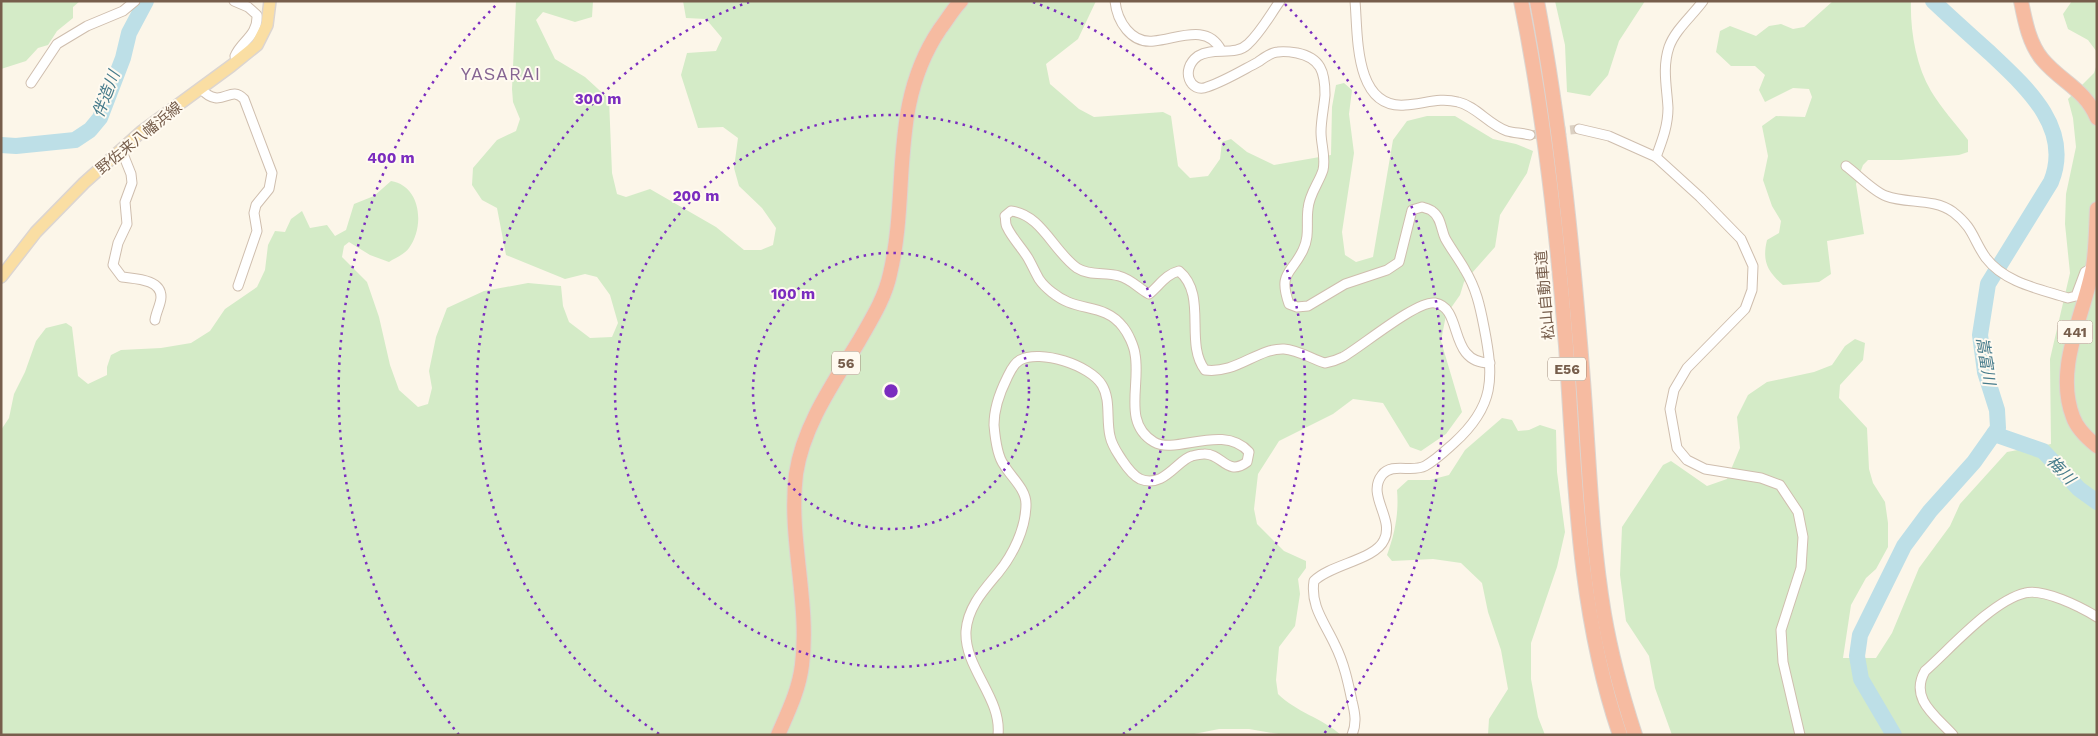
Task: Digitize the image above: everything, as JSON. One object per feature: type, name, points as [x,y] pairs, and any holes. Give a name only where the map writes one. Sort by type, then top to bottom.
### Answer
[{"type":"highway","name":"56","points":[[778,735],[794,698],[802,665],[804,624],[797,553],[796,474],[808,434],[826,396],[874,316],[890,277],[898,238],[904,124],[916,72],[932,41],[961,1]]},
{"type":"highway","name":"松山自動車道","points":[[1521,1],[1546,145],[1558,246],[1576,497],[1590,616],[1601,671],[1620,735]]},
{"type":"highway","name":"松山自動車道","points":[[1537,1],[1550,71],[1573,254],[1592,504],[1603,604],[1615,668],[1635,735]]},
{"type":"highway","points":[[2021,1],[2033,46],[2043,60],[2083,94],[2097,118]]},
{"type":"highway","name":"441","points":[[2097,209],[2092,268],[2067,369],[2068,400],[2073,418],[2084,435],[2097,446]]},
{"type":"main road","name":"野佐来八幡浜線","points":[[1,277],[36,232],[84,183],[121,149],[257,45],[267,25],[270,1]]},
{"type":"street","points":[[31,83],[57,44],[87,26],[123,11],[135,1]]},
{"type":"street","points":[[234,1],[248,7],[257,15],[251,36],[236,52],[235,56],[238,61]]},
{"type":"street","points":[[1115,1],[1120,22],[1132,35],[1152,42],[1180,35],[1198,34],[1217,42],[1221,50]]},
{"type":"street","points":[[1280,1],[1248,45],[1237,50],[1207,52],[1192,61],[1187,71],[1189,79],[1194,86],[1203,89],[1277,52],[1310,56],[1317,60],[1322,70],[1325,92],[1321,132],[1324,159],[1322,170],[1307,209],[1308,236],[1304,249],[1286,278],[1283,288],[1289,304],[1297,307],[1308,306],[1345,284],[1387,270],[1399,262],[1412,210],[1422,207],[1432,211],[1439,220],[1445,238],[1478,295],[1490,363],[1489,390],[1482,410],[1468,430],[1435,460],[1422,468],[1392,469],[1382,474],[1378,484],[1377,496],[1387,525],[1385,540],[1365,556],[1330,569],[1314,581],[1312,592],[1314,606],[1336,646],[1345,671],[1356,725],[1352,735]]},
{"type":"street","points":[[1355,1],[1361,68],[1367,84],[1377,96],[1390,104],[1404,106],[1443,99],[1461,102],[1506,131],[1530,135]]},
{"type":"street","points":[[1656,156],[1666,130],[1668,109],[1665,75],[1669,47],[1703,1]]},
{"type":"street","points":[[200,88],[208,96],[215,99],[234,93],[239,94],[244,99],[272,173],[269,189],[256,205],[254,213],[257,231],[238,286]]},
{"type":"street","points":[[1579,129],[1610,136],[1656,156],[1741,239],[1752,266],[1752,290],[1745,309],[1687,368],[1674,390],[1670,409],[1677,448],[1687,460],[1705,469],[1762,478],[1780,485],[1798,512],[1804,537],[1801,568],[1781,630],[1782,662],[1800,735]]},
{"type":"street","points":[[121,149],[131,174],[132,183],[125,202],[126,224],[118,243],[113,265],[122,278],[145,279],[152,283],[160,293],[161,298],[155,320]]},
{"type":"street","points":[[1846,166],[1884,196],[1907,201],[1929,202],[1951,211],[1970,228],[1986,258],[2008,278],[2068,298],[2076,296],[2085,272],[2092,268]]},
{"type":"street","points":[[998,735],[996,713],[969,652],[966,633],[968,618],[975,601],[999,572],[1016,545],[1025,516],[1026,502],[1021,488],[1003,464],[994,425],[1002,388],[1016,363],[1022,359],[1037,355],[1058,359],[1074,364],[1089,373],[1101,384],[1107,398],[1113,446],[1127,468],[1140,479],[1155,480],[1172,473],[1189,457],[1205,454],[1219,459],[1231,467],[1240,468],[1247,462],[1249,452],[1243,445],[1229,441],[1194,441],[1171,445],[1157,444],[1146,436],[1137,425],[1135,410],[1135,354],[1123,326],[1113,317],[1094,308],[1069,303],[1040,280],[1029,259],[1006,225],[1006,216],[1011,211],[1020,212],[1032,218],[1077,268],[1088,273],[1103,272],[1132,280],[1140,289],[1149,294],[1170,273],[1178,271],[1186,277],[1190,286],[1196,325],[1197,356],[1205,370],[1218,372],[1232,368],[1278,349],[1299,353],[1324,364],[1341,358],[1409,313],[1424,305],[1436,303],[1447,310],[1464,353],[1480,363],[1490,363]]},
{"type":"street","points":[[1953,735],[1922,701],[1919,687],[1921,679],[1925,672],[1991,611],[2025,592],[2041,593],[2084,609],[2097,617]]},
{"type":"green space","points":[[1,1],[80,1],[73,7],[73,18],[57,31],[48,45],[38,48],[26,61],[1,69]]},
{"type":"green space","points":[[516,1],[593,1],[592,17],[575,22],[543,12],[536,20],[555,59],[585,77],[609,99],[612,173],[617,194],[626,197],[650,189],[716,227],[744,250],[761,250],[773,245],[776,228],[762,208],[739,186],[734,168],[738,138],[723,127],[698,128],[681,75],[687,53],[716,51],[722,38],[706,19],[686,18],[683,1],[1096,1],[1078,39],[1046,64],[1050,84],[1079,109],[1094,117],[1163,112],[1171,116],[1178,166],[1190,178],[1208,176],[1220,159],[1222,142],[1231,139],[1247,152],[1274,165],[1331,155],[1332,107],[1336,85],[1344,83],[1352,90],[1349,114],[1354,153],[1342,232],[1345,255],[1356,262],[1373,257],[1393,140],[1407,121],[1427,116],[1455,116],[1493,139],[1516,144],[1533,151],[1527,173],[1500,215],[1495,247],[1464,282],[1460,295],[1446,315],[1441,341],[1462,412],[1446,434],[1421,451],[1410,447],[1383,403],[1353,399],[1333,414],[1279,441],[1258,474],[1254,509],[1257,524],[1284,551],[1306,561],[1306,568],[1298,579],[1300,594],[1295,626],[1279,647],[1276,680],[1278,694],[1293,706],[1326,724],[1341,735],[1284,735],[1249,729],[1219,729],[1189,735],[1,735],[1,430],[9,418],[14,394],[25,372],[36,341],[46,328],[66,323],[72,327],[78,376],[88,384],[107,375],[107,367],[111,355],[121,350],[161,348],[191,343],[210,331],[225,309],[257,287],[265,270],[268,245],[275,231],[285,232],[291,219],[302,211],[310,228],[327,225],[335,236],[346,230],[354,204],[374,196],[391,181],[401,184],[409,190],[417,208],[417,229],[409,248],[389,262],[370,255],[349,242],[344,246],[342,257],[367,282],[379,317],[390,365],[399,390],[418,407],[428,404],[432,388],[429,371],[436,337],[447,308],[484,291],[528,283],[561,286],[563,306],[569,322],[590,338],[612,337],[618,323],[610,295],[597,277],[585,274],[565,279],[506,255],[497,208],[482,200],[472,185],[473,168],[497,140],[516,131],[520,119],[513,102],[512,89]]},
{"type":"green space","points":[[1555,1],[1645,1],[1619,41],[1608,75],[1590,96],[1567,92],[1565,45]]},
{"type":"green space","points":[[1833,1],[1911,1],[1913,36],[1921,70],[1935,97],[1968,140],[1968,152],[1959,155],[1901,160],[1868,160],[1863,165],[1856,184],[1864,234],[1827,241],[1831,274],[1819,282],[1783,285],[1773,275],[1767,265],[1765,254],[1767,240],[1779,233],[1781,221],[1772,206],[1763,180],[1768,156],[1762,126],[1776,116],[1805,117],[1812,97],[1809,89],[1793,88],[1765,102],[1759,90],[1765,75],[1755,66],[1731,66],[1716,52],[1720,31],[1730,26],[1756,36],[1769,26],[1781,24],[1793,29],[1804,27]]},
{"type":"green space","points":[[2072,1],[2097,1],[2097,52],[2088,40],[2068,29],[2063,14]]},
{"type":"green space","points":[[2097,64],[2097,735],[1672,735],[1655,688],[1649,656],[1626,621],[1620,575],[1622,527],[1663,465],[1671,461],[1707,486],[1727,479],[1740,448],[1737,417],[1748,395],[1767,382],[1814,372],[1832,365],[1845,346],[1855,339],[1865,343],[1863,360],[1840,385],[1839,398],[1867,428],[1869,469],[1873,483],[1885,502],[1888,523],[1888,547],[1876,569],[1866,578],[1851,605],[1843,658],[1876,658],[1892,633],[1919,568],[1950,526],[1960,504],[2007,452],[2051,444],[2050,359],[2070,273],[2065,224],[2066,194],[2076,147],[2073,118],[2068,99],[2094,73]]},
{"type":"green space","points":[[1502,418],[1512,420],[1518,431],[1529,430],[1540,425],[1556,430],[1557,472],[1565,532],[1557,567],[1531,643],[1531,679],[1538,717],[1545,735],[1488,735],[1489,719],[1508,689],[1501,650],[1488,612],[1482,583],[1461,563],[1433,559],[1392,561],[1387,555],[1396,523],[1397,490],[1408,480],[1430,480],[1449,475],[1465,450]]},
{"type":"waterway","name":"伴造川","points":[[1,145],[16,146],[75,140],[90,130],[100,118],[123,58],[129,33],[146,1]]},
{"type":"waterway","name":"嵩富川","points":[[1894,735],[1861,679],[1857,656],[1860,635],[1904,546],[1930,511],[1974,462],[1998,428],[1997,410],[1985,372],[1980,335],[1988,284],[2051,182],[2056,162],[2056,144],[2051,126],[2031,95],[2004,66],[1933,1]]},
{"type":"waterway","name":"梅川","points":[[1994,434],[2043,451],[2079,489],[2097,502]]},
{"type":"tunnel","points":[[1530,135],[1579,129]]},
{"type":"district","name":"YASARAI","points":[[501,73]]}]
